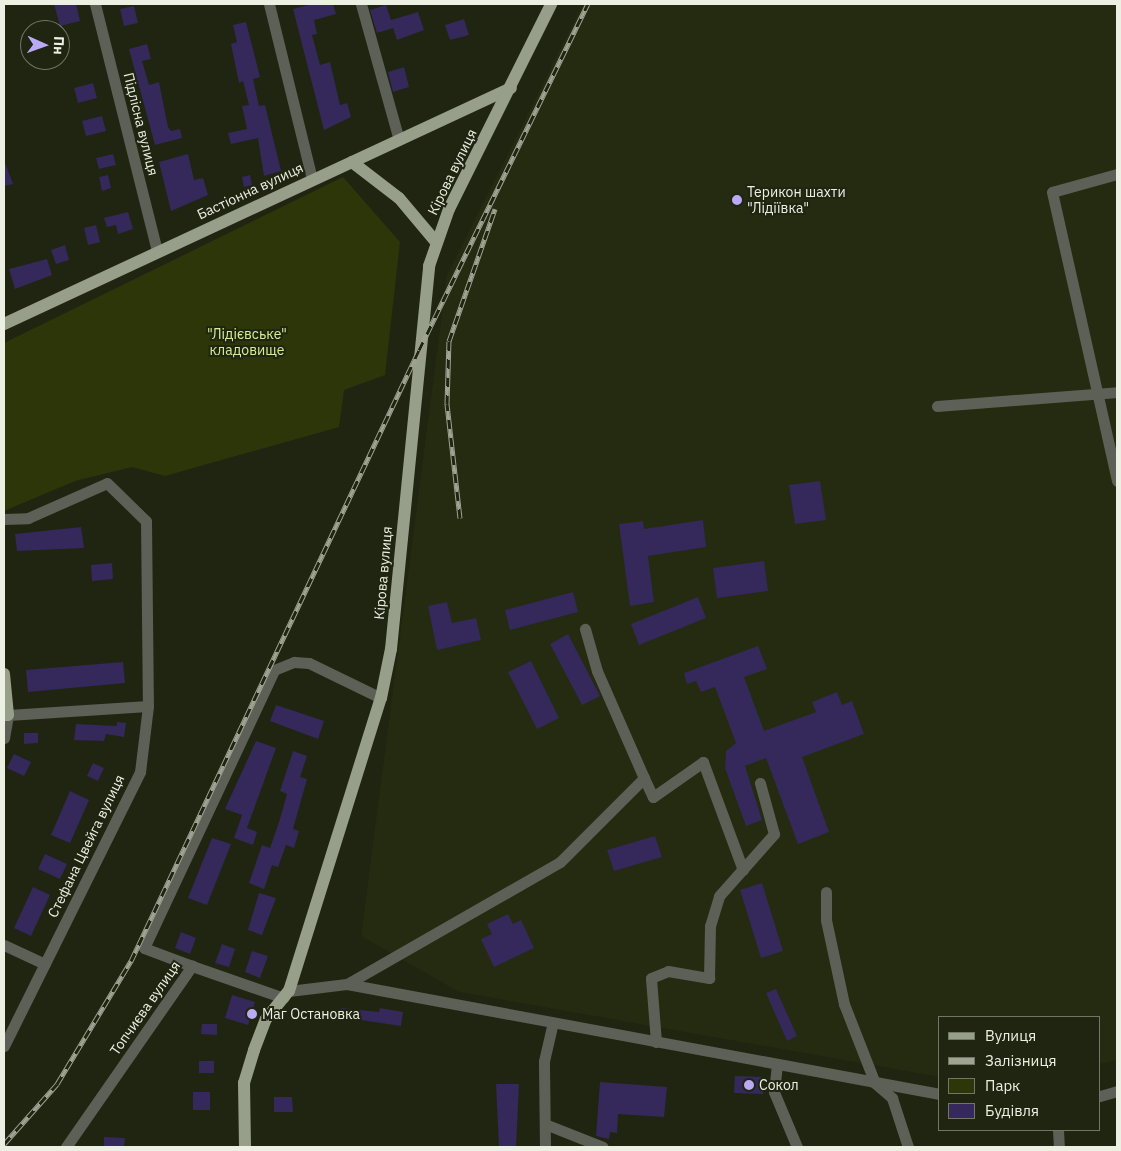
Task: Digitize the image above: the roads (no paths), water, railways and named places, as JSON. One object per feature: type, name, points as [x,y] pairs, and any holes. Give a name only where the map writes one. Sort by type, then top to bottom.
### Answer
[{"type":"main road","name":"Кірова вулиця","points":[[245,1147],[244,1084],[266,1019],[287,994],[381,698],[391,649],[424,303],[436,242],[550,4]]},
{"type":"main road","name":"Бастіонна вулиця","points":[[4,324],[156,251],[511,88]]},
{"type":"main road","points":[[352,162],[399,198],[436,242]]},
{"type":"main road","points":[[4,674],[6,715]]},
{"type":"street","name":"Підлісна вулиця","points":[[95,4],[156,251]]},
{"type":"street","points":[[269,4],[312,179]]},
{"type":"street","points":[[361,4],[399,140]]},
{"type":"street","points":[[1117,174],[1052,192],[1117,481]]},
{"type":"street","points":[[937,406],[1117,392]]},
{"type":"street","name":"Стефана Цвейга вулиця","points":[[4,519],[28,518],[107,483],[146,521],[148,706],[140,772],[4,1046]]},
{"type":"street","points":[[585,629],[597,671],[653,797],[703,762],[743,870]]},
{"type":"street","points":[[192,966],[144,948],[274,670],[294,662],[309,663],[381,698]]},
{"type":"street","points":[[4,738],[6,715],[148,706]]},
{"type":"street","points":[[347,984],[560,862],[644,778]]},
{"type":"street","points":[[656,1042],[651,978],[668,971],[709,978],[710,926],[719,896],[774,834],[760,783]]},
{"type":"street","points":[[826,892],[826,920],[844,1004],[875,1083],[892,1098],[908,1147]]},
{"type":"street","points":[[4,945],[45,964]]},
{"type":"street","name":"Топчиєва вулиця","points":[[66,1147],[192,966],[287,994]]},
{"type":"street","points":[[287,994],[347,984],[938,1094]]},
{"type":"street","points":[[545,1147],[544,1061],[553,1023]]},
{"type":"street","points":[[777,1064],[774,1092],[797,1147]]},
{"type":"street","points":[[1101,1096],[1117,1091]]},
{"type":"street","points":[[545,1124],[602,1147]]},
{"type":"street","points":[[1058,1131],[1059,1147]]},
{"type":"railway","points":[[4,1144],[57,1084],[131,961],[419,350],[588,4]]},
{"type":"railway","points":[[460,518],[447,404],[449,341],[495,209]]},
{"type":"place","name":"Терикон шахти \"Лідіївка\"","points":[[737,200]]},
{"type":"place","name":"Маг Остановка","points":[[252,1014]]},
{"type":"place","name":"Сокол","points":[[749,1085]]},
{"type":"park label","name":"\"Лідієвське\" кладовище","points":[[247,342]]}]
